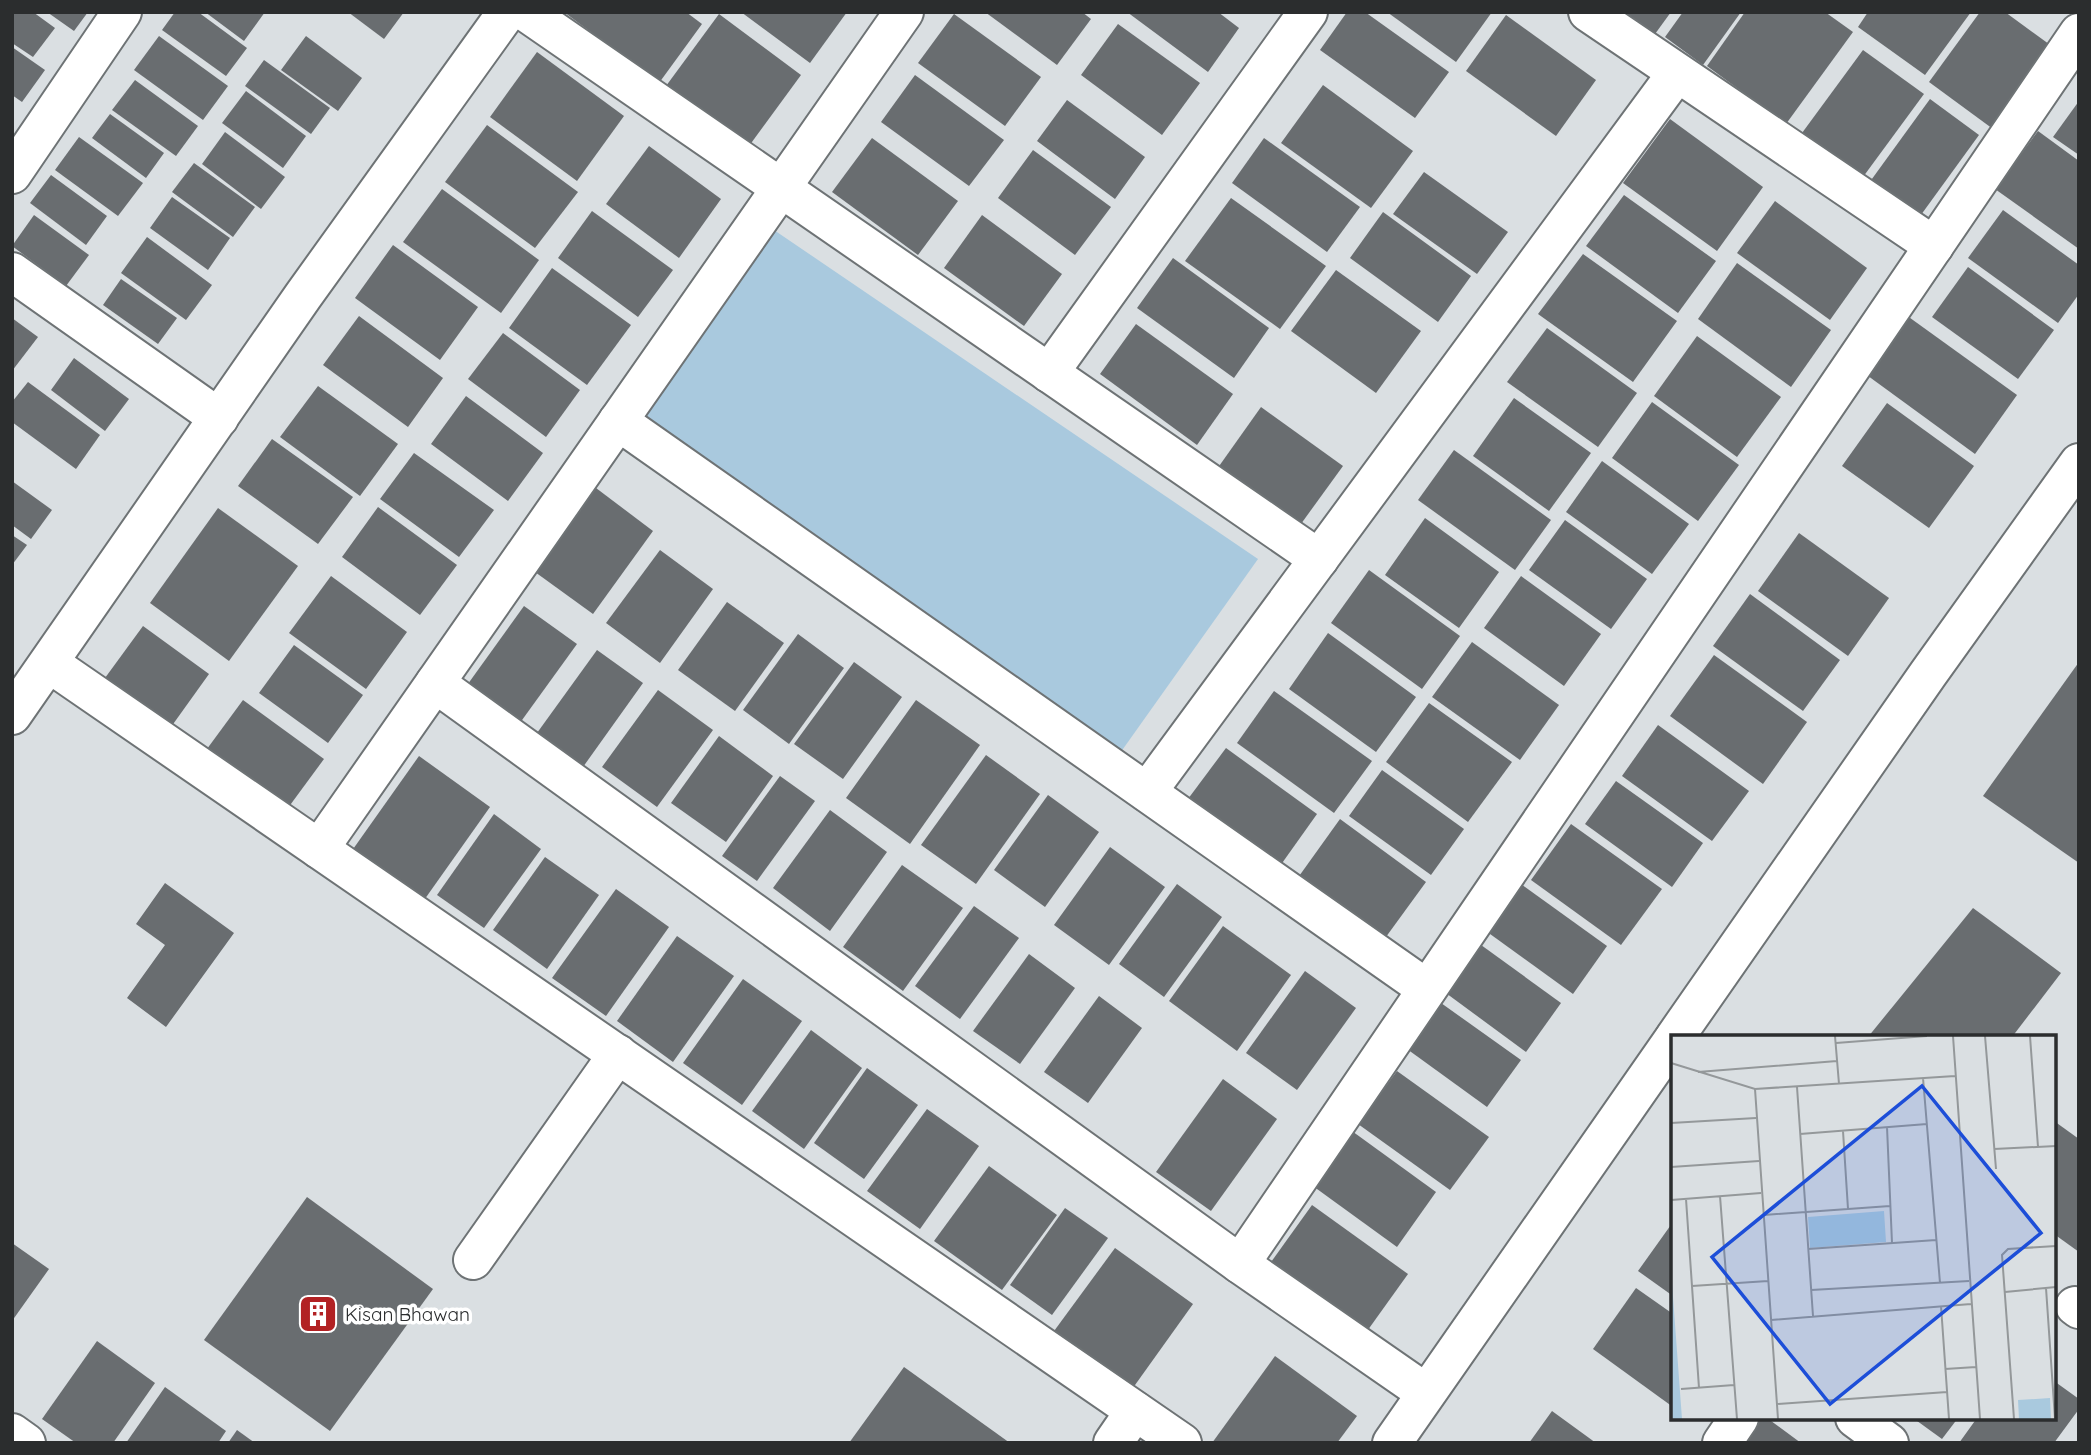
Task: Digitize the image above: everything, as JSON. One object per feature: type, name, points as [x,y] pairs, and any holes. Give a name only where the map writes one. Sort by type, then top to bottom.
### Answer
[{"type":"street","points":[[12,174],[122,12]]},
{"type":"street","points":[[12,715],[507,12]]},
{"type":"street","points":[[526,12],[1319,559]]},
{"type":"street","points":[[319,849],[904,12]]},
{"type":"street","points":[[1049,373],[1308,12]]},
{"type":"street","points":[[1588,12],[1934,246]]},
{"type":"street","points":[[1240,1265],[2079,33]]},
{"type":"street","points":[[1147,792],[1677,73]]},
{"type":"street","points":[[12,272],[219,418]]},
{"type":"street","points":[[618,421],[1427,989]]},
{"type":"street","points":[[1676,1035],[2079,463]]},
{"type":"street","points":[[49,663],[1182,1443]]},
{"type":"street","points":[[435,682],[1240,1265],[1426,1393]]},
{"type":"street","points":[[1392,1443],[1671,1042]]},
{"type":"street","points":[[473,1260],[618,1054]]},
{"type":"street","points":[[1113,1443],[1135,1411]]},
{"type":"street","points":[[1722,1443],[1738,1420]]},
{"type":"street","points":[[1858,1420],[1889,1443]]},
{"type":"street","points":[[12,1433],[26,1443]]},
{"type":"shaded area","points":[[771,228],[1258,559],[1118,756],[634,421]]},
{"type":"building","points":[[12,12],[33,12],[55,28],[33,57],[12,43]]},
{"type":"building","points":[[47,12],[88,12],[74,31]]},
{"type":"building","points":[[175,12],[198,12],[247,48],[226,76],[162,30]]},
{"type":"building","points":[[205,12],[265,12],[244,41]]},
{"type":"building","points":[[348,12],[404,12],[384,39]]},
{"type":"building","points":[[564,12],[686,12],[702,24],[659,83]]},
{"type":"building","points":[[741,12],[847,12],[810,63]]},
{"type":"building","points":[[985,12],[1082,12],[1091,19],[1057,65]]},
{"type":"building","points":[[1127,12],[1218,12],[1239,28],[1208,72]]},
{"type":"building","points":[[1347,12],[1365,12],[1449,72],[1415,118],[1320,50]]},
{"type":"building","points":[[1387,12],[1492,12],[1456,62]]},
{"type":"building","points":[[1624,12],[1671,12],[1655,34]]},
{"type":"building","points":[[1683,12],[1741,12],[1703,65],[1665,37]]},
{"type":"building","points":[[1745,12],[1825,12],[1853,32],[1786,124],[1707,66]]},
{"type":"building","points":[[1868,12],[1971,12],[1925,75],[1858,27]]},
{"type":"building","points":[[1980,12],[2005,12],[2053,47],[1993,129],[1929,82]]},
{"type":"building","points":[[719,14],[801,75],[749,146],[666,86]]},
{"type":"building","points":[[954,14],[1041,77],[1005,126],[918,63]]},
{"type":"building","points":[[1506,15],[1596,80],[1556,136],[1466,71]]},
{"type":"building","points":[[1118,24],[1200,83],[1162,135],[1081,75]]},
{"type":"building","points":[[159,36],[228,86],[203,120],[134,70]]},
{"type":"building","points":[[306,36],[362,78],[338,111],[281,70]]},
{"type":"building","points":[[12,47],[45,70],[22,102],[12,95]]},
{"type":"building","points":[[1863,50],[1924,94],[1863,177],[1802,133]]},
{"type":"building","points":[[537,52],[624,116],[577,181],[490,117]]},
{"type":"building","points":[[264,60],[330,108],[311,134],[245,86]]},
{"type":"building","points":[[915,75],[1004,140],[969,186],[881,122]]},
{"type":"building","points":[[135,80],[198,126],[176,156],[112,110]]},
{"type":"building","points":[[1323,85],[1413,151],[1371,208],[1281,143]]},
{"type":"building","points":[[246,91],[306,136],[283,168],[222,123]]},
{"type":"building","points":[[1930,99],[1979,135],[1918,219],[1869,183]]},
{"type":"building","points":[[1067,100],[1145,157],[1115,199],[1037,141]]},
{"type":"building","points":[[2079,101],[2079,155],[2053,137]]},
{"type":"building","points":[[110,114],[164,153],[146,178],[92,138]]},
{"type":"building","points":[[1670,119],[1763,187],[1717,251],[1623,183]]},
{"type":"building","points":[[487,125],[578,192],[535,248],[445,182]]},
{"type":"building","points":[[2038,131],[2079,161],[2079,249],[1995,189]]},
{"type":"building","points":[[225,132],[285,177],[261,209],[202,164]]},
{"type":"building","points":[[79,137],[143,183],[118,216],[55,170]]},
{"type":"building","points":[[872,138],[958,201],[918,255],[832,192]]},
{"type":"building","points":[[1264,138],[1360,207],[1327,252],[1232,183]]},
{"type":"building","points":[[649,146],[721,199],[679,258],[606,204]]},
{"type":"building","points":[[1033,150],[1111,207],[1075,255],[998,198]]},
{"type":"building","points":[[194,163],[255,207],[233,237],[172,192]]},
{"type":"building","points":[[1424,172],[1508,232],[1477,274],[1393,214]]},
{"type":"building","points":[[51,175],[107,216],[86,245],[30,203]]},
{"type":"building","points":[[442,189],[539,260],[501,313],[403,242]]},
{"type":"building","points":[[1624,195],[1716,261],[1678,313],[1586,246]]},
{"type":"building","points":[[172,197],[230,238],[208,270],[150,228]]},
{"type":"building","points":[[1231,198],[1326,266],[1280,329],[1185,261]]},
{"type":"building","points":[[1775,201],[1867,268],[1830,320],[1737,253]]},
{"type":"building","points":[[2003,210],[2079,265],[2079,294],[2058,323],[1968,258]]},
{"type":"building","points":[[592,211],[673,270],[638,317],[558,258]]},
{"type":"building","points":[[1383,212],[1471,276],[1438,322],[1350,258]]},
{"type":"building","points":[[34,215],[89,255],[66,286],[12,246]]},
{"type":"building","points":[[982,215],[1062,274],[1024,326],[944,268]]},
{"type":"building","points":[[147,237],[212,285],[186,320],[121,273]]},
{"type":"building","points":[[393,245],[478,307],[440,360],[355,298]]},
{"type":"building","points":[[1583,254],[1677,321],[1633,382],[1538,314]]},
{"type":"building","points":[[1173,258],[1269,328],[1234,378],[1137,308]]},
{"type":"building","points":[[1737,263],[1831,330],[1791,387],[1698,319]]},
{"type":"building","points":[[1968,267],[2054,330],[2018,379],[1932,317]]},
{"type":"building","points":[[552,268],[631,325],[587,385],[509,328]]},
{"type":"building","points":[[1336,270],[1421,331],[1376,393],[1291,331]]},
{"type":"building","points":[[121,279],[177,318],[158,344],[103,305]]},
{"type":"building","points":[[1906,315],[2017,395],[1975,454],[1864,373]]},
{"type":"building","points":[[359,316],[443,378],[408,427],[323,365]]},
{"type":"building","points":[[12,318],[38,337],[12,371]]},
{"type":"building","points":[[1136,324],[1233,394],[1197,445],[1100,374]]},
{"type":"building","points":[[1547,328],[1637,393],[1598,447],[1507,382]]},
{"type":"building","points":[[503,333],[580,390],[546,437],[468,379]]},
{"type":"building","points":[[1697,336],[1781,397],[1737,457],[1654,396]]},
{"type":"building","points":[[74,358],[129,399],[105,431],[51,390]]},
{"type":"building","points":[[28,382],[100,435],[76,469],[12,422],[12,402]]},
{"type":"building","points":[[318,386],[398,444],[360,496],[280,437]]},
{"type":"building","points":[[466,396],[543,453],[508,501],[431,444]]},
{"type":"building","points":[[1514,398],[1591,453],[1549,511],[1473,456]]},
{"type":"building","points":[[1652,402],[1739,465],[1698,521],[1612,458]]},
{"type":"building","points":[[1887,403],[1974,466],[1929,528],[1842,466]]},
{"type":"building","points":[[1261,407],[1343,466],[1298,528],[1217,469]]},
{"type":"building","points":[[272,439],[353,497],[318,544],[238,486]]},
{"type":"building","points":[[1454,450],[1551,520],[1515,570],[1418,500]]},
{"type":"building","points":[[414,453],[494,510],[459,557],[380,499]]},
{"type":"building","points":[[1602,461],[1689,524],[1652,574],[1566,512]]},
{"type":"building","points":[[12,481],[52,510],[31,539],[12,525]]},
{"type":"building","points":[[596,488],[653,531],[593,614],[535,572]]},
{"type":"building","points":[[378,507],[457,565],[420,615],[342,557]]},
{"type":"building","points":[[218,508],[298,566],[229,661],[150,603]]},
{"type":"building","points":[[1425,518],[1499,572],[1459,628],[1385,575]]},
{"type":"building","points":[[1565,520],[1647,579],[1611,629],[1529,570]]},
{"type":"building","points":[[1799,533],[1889,598],[1848,656],[1758,591]]},
{"type":"building","points":[[12,535],[27,545],[12,565]]},
{"type":"building","points":[[660,550],[713,589],[660,663],[606,623]]},
{"type":"building","points":[[1369,570],[1460,636],[1422,689],[1331,623]]},
{"type":"building","points":[[331,576],[407,632],[366,689],[289,633]]},
{"type":"building","points":[[1521,576],[1601,634],[1564,686],[1484,628]]},
{"type":"building","points":[[1750,594],[1840,660],[1803,711],[1713,646]]},
{"type":"building","points":[[727,602],[784,643],[735,711],[678,670]]},
{"type":"building","points":[[524,606],[577,644],[517,727],[465,688]]},
{"type":"building","points":[[143,626],[209,674],[171,727],[105,678]]},
{"type":"building","points":[[1328,633],[1416,697],[1376,752],[1289,689]]},
{"type":"building","points":[[798,634],[844,668],[789,744],[743,710]]},
{"type":"building","points":[[1472,642],[1559,705],[1520,760],[1432,697]]},
{"type":"building","points":[[294,645],[363,695],[328,743],[259,693]]},
{"type":"building","points":[[597,650],[643,683],[583,767],[537,733]]},
{"type":"building","points":[[1714,655],[1807,722],[1763,784],[1670,716]]},
{"type":"building","points":[[854,662],[902,697],[843,779],[794,744]]},
{"type":"building","points":[[2079,662],[2079,863],[1983,796]]},
{"type":"building","points":[[658,690],[713,730],[657,807],[602,767]]},
{"type":"building","points":[[1274,691],[1372,761],[1334,813],[1237,743]]},
{"type":"building","points":[[243,700],[324,759],[285,812],[204,753]]},
{"type":"building","points":[[916,700],[980,745],[910,844],[846,798]]},
{"type":"building","points":[[1429,703],[1512,762],[1468,822],[1386,762]]},
{"type":"building","points":[[1658,725],[1749,791],[1712,841],[1622,776]]},
{"type":"building","points":[[719,736],[773,776],[726,842],[671,803]]},
{"type":"building","points":[[1226,748],[1317,814],[1275,873],[1182,807]]},
{"type":"building","points":[[986,755],[1040,794],[976,884],[921,845]]},
{"type":"building","points":[[419,756],[490,807],[422,903],[351,852]]},
{"type":"building","points":[[1382,770],[1464,829],[1431,875],[1349,816]]},
{"type":"building","points":[[780,776],[815,801],[757,881],[722,856]]},
{"type":"building","points":[[1616,781],[1703,843],[1672,887],[1585,824]]},
{"type":"building","points":[[1048,795],[1099,832],[1045,907],[994,870]]},
{"type":"building","points":[[830,810],[887,852],[830,931],[773,888]]},
{"type":"building","points":[[494,814],[541,849],[484,928],[437,895]]},
{"type":"building","points":[[1340,819],[1426,882],[1383,941],[1297,879]]},
{"type":"building","points":[[1571,824],[1662,889],[1621,945],[1531,880]]},
{"type":"building","points":[[1110,847],[1165,887],[1109,965],[1054,925]]},
{"type":"building","points":[[545,857],[599,895],[547,969],[493,930]]},
{"type":"building","points":[[902,865],[963,908],[903,991],[843,947]]},
{"type":"building","points":[[1514,879],[1607,946],[1573,994],[1479,926]]},
{"type":"building","points":[[165,883],[234,933],[166,1027],[127,998],[165,945],[136,924]]},
{"type":"building","points":[[1177,884],[1222,917],[1164,997],[1119,964]]},
{"type":"building","points":[[616,889],[669,927],[606,1016],[552,978]]},
{"type":"building","points":[[974,906],[1019,938],[960,1019],[915,986]]},
{"type":"building","points":[[1973,908],[2061,973],[2014,1035],[1870,1035]]},
{"type":"building","points":[[1223,926],[1291,975],[1237,1051],[1169,1001]]},
{"type":"building","points":[[677,936],[734,976],[673,1062],[617,1021]]},
{"type":"building","points":[[1470,937],[1561,1003],[1526,1052],[1435,985]]},
{"type":"building","points":[[1029,954],[1075,988],[1020,1064],[973,1031]]},
{"type":"building","points":[[1305,971],[1356,1008],[1297,1090],[1246,1053]]},
{"type":"building","points":[[743,979],[802,1021],[742,1105],[683,1063]]},
{"type":"building","points":[[1099,996],[1142,1028],[1088,1103],[1044,1072]]},
{"type":"building","points":[[1441,1003],[1521,1060],[1487,1107],[1407,1049]]},
{"type":"building","points":[[811,1030],[862,1068],[804,1149],[752,1111]]},
{"type":"building","points":[[867,1068],[918,1105],[864,1179],[814,1143]]},
{"type":"building","points":[[1397,1071],[1489,1137],[1450,1190],[1358,1124]]},
{"type":"building","points":[[1223,1079],[1277,1119],[1211,1211],[1156,1172]]},
{"type":"building","points":[[927,1109],[979,1146],[920,1229],[867,1191]]},
{"type":"building","points":[[2056,1122],[2079,1139],[2079,1252],[2056,1235]]},
{"type":"building","points":[[1345,1126],[1436,1192],[1397,1247],[1306,1181]]},
{"type":"building","points":[[989,1166],[1057,1215],[1002,1290],[934,1241]]},
{"type":"building","name":"Kisan Bhawan","points":[[307,1197],[433,1289],[330,1431],[204,1340]]},
{"type":"building","points":[[1312,1205],[1408,1274],[1365,1334],[1269,1265]]},
{"type":"building","points":[[1065,1208],[1108,1238],[1052,1315],[1010,1285]]},
{"type":"building","points":[[1671,1225],[1671,1295],[1638,1271]]},
{"type":"building","points":[[12,1243],[49,1269],[12,1321]]},
{"type":"building","points":[[1115,1248],[1193,1304],[1125,1399],[1046,1342]]},
{"type":"building","points":[[1636,1288],[1671,1313],[1671,1406],[1593,1349]]},
{"type":"building","points":[[97,1341],[155,1383],[113,1443],[76,1443],[42,1419]]},
{"type":"building","points":[[1275,1356],[1357,1416],[1337,1443],[1212,1443]]},
{"type":"building","points":[[904,1367],[1010,1443],[849,1443]]},
{"type":"building","points":[[2056,1382],[2079,1399],[2079,1409],[2054,1443],[1959,1443],[1976,1420],[2056,1420]]},
{"type":"building","points":[[165,1387],[226,1431],[218,1443],[126,1443]]},
{"type":"building","points":[[1552,1411],[1596,1443],[1529,1443]]},
{"type":"building","points":[[1760,1420],[1770,1420],[1801,1443],[1743,1443]]},
{"type":"building","points":[[1916,1420],[1956,1420],[1942,1439]]},
{"type":"building","points":[[237,1430],[255,1443],[228,1443]]},
{"type":"place","name":"Kisan Bhawan","points":[[318,1314]]}]
